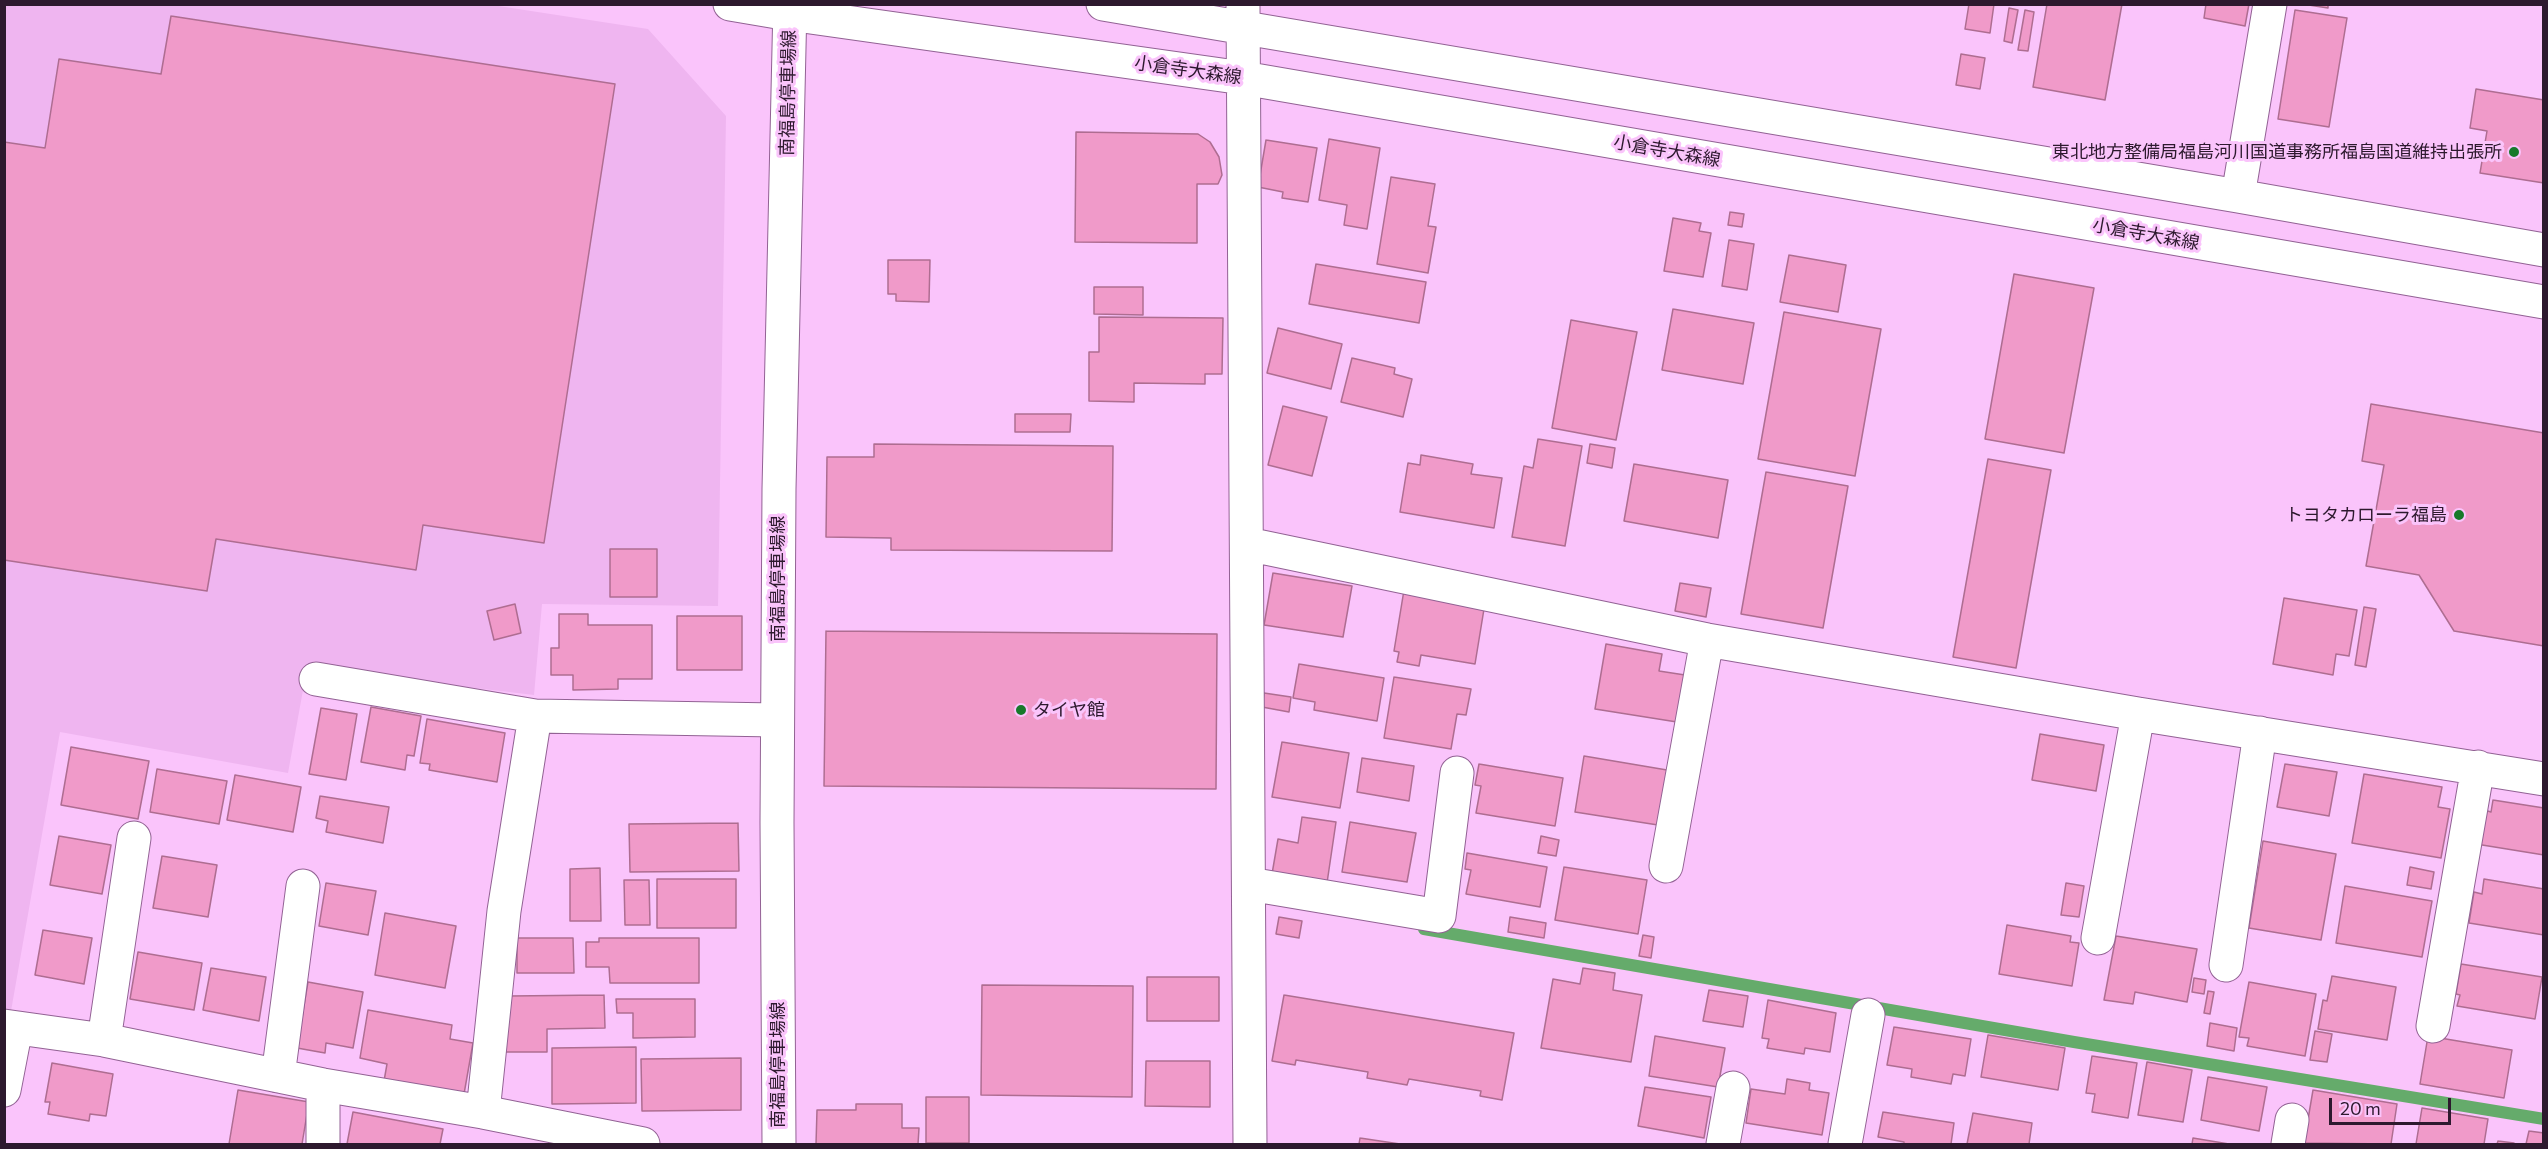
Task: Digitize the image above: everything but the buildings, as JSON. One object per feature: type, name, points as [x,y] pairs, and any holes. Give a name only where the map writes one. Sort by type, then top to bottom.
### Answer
[{"type":"street","name":"南福島停車場線","points":[[730,4],[790,9],[779,489],[777,720],[779,1144]]},
{"type":"street","points":[[1103,4],[1243,15],[1498,72],[2238,196],[2544,250]]},
{"type":"street","points":[[2238,196],[2270,4]]},
{"type":"street","name":"小倉寺大森線","points":[[790,9],[1243,78],[2544,302]]},
{"type":"street","points":[[1243,15],[1250,1144]]},
{"type":"street","points":[[1247,544],[1707,639],[2138,714],[2544,779]]},
{"type":"street","points":[[1666,866],[1707,639]]},
{"type":"street","points":[[316,679],[535,716],[777,720]]},
{"type":"street","points":[[2098,938],[2138,714]]},
{"type":"street","points":[[483,1112],[504,911],[535,716]]},
{"type":"street","points":[[2226,965],[2260,733]]},
{"type":"street","points":[[2433,1026],[2478,767]]},
{"type":"street","points":[[1249,884],[1439,916],[1457,773]]},
{"type":"street","points":[[104,1040],[134,838]]},
{"type":"street","points":[[278,1076],[303,886]]},
{"type":"street","points":[[1845,1144],[1868,1014]]},
{"type":"street","points":[[4,1090],[10,1027],[104,1040],[323,1085],[483,1112],[643,1144]]},
{"type":"street","points":[[323,1085],[323,1144]]},
{"type":"street","points":[[1723,1144],[1733,1088]]},
{"type":"shaded area","points":[[4,5],[492,5],[648,29],[726,116],[718,606],[542,604],[534,695],[307,668],[288,773],[60,732],[11,1011],[4,1010]]},
{"type":"waterway","points":[[1424,929],[2074,1042],[2544,1119]]},
{"type":"place","name":"東北地方整備局福島河川国道事務所福島国道維持出張所","points":[[2514,152]]},
{"type":"place","name":"トヨタカローラ福島","points":[[2459,515]]},
{"type":"place","name":"タイヤ館","points":[[1021,710]]}]
